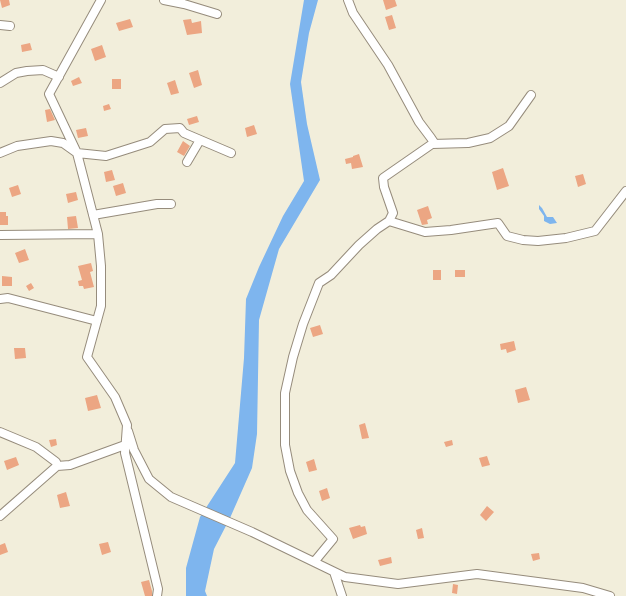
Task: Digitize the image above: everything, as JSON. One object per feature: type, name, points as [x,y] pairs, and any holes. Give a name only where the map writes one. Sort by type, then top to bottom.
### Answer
[{"type":"street","points":[[101,0],[49,94],[77,153],[98,234],[101,266],[101,306],[87,356],[115,397],[127,425],[134,450],[149,479],[171,498],[252,532],[345,577],[398,584],[477,574],[583,588],[610,596]]},
{"type":"street","points":[[164,0],[184,4],[217,14]]},
{"type":"street","points":[[348,0],[353,13],[388,65],[419,122],[433,141],[432,144]]},
{"type":"street","points":[[0,26],[10,26]]},
{"type":"street","points":[[0,83],[16,73],[43,70],[59,77]]},
{"type":"street","points":[[314,562],[333,539],[307,510],[298,493],[290,471],[285,446],[285,393],[302,324],[319,283],[331,275],[359,245],[377,229],[389,221],[393,213],[384,187],[383,178],[432,144],[468,143],[490,138],[509,126],[531,95]]},
{"type":"street","points":[[0,153],[17,146],[51,141],[63,143],[77,153],[106,156],[150,142],[165,129],[180,128],[184,133],[231,153]]},
{"type":"street","points":[[187,162],[200,140]]},
{"type":"street","points":[[389,221],[425,232],[498,223],[507,236],[518,239],[538,240],[566,238],[595,231],[626,191]]},
{"type":"street","points":[[93,214],[157,204],[171,204]]},
{"type":"street","points":[[0,236],[98,234]]},
{"type":"street","points":[[0,299],[8,298],[97,321]]},
{"type":"street","points":[[127,425],[125,453],[158,590],[157,596]]},
{"type":"street","points":[[0,432],[36,447],[59,464],[70,465],[125,445]]},
{"type":"street","points":[[0,516],[59,464]]},
{"type":"street","points":[[334,572],[342,596]]},
{"type":"water","points":[[304,0],[318,0],[309,33],[301,82],[307,124],[320,180],[279,249],[259,320],[257,434],[252,468],[230,518],[214,549],[205,591],[207,596],[186,596],[186,568],[200,517],[235,463],[244,358],[246,299],[283,216],[304,181],[290,84]]},
{"type":"water","points":[[539,205],[547,217],[553,217],[557,223],[550,224],[544,221],[544,216],[539,209]]},
{"type":"building","points":[[0,0],[9,0],[10,5],[2,8]]},
{"type":"building","points":[[383,0],[395,0],[397,6],[386,10]]},
{"type":"building","points":[[392,15],[396,28],[389,30],[385,17]]},
{"type":"building","points":[[130,19],[133,27],[119,31],[116,23]]},
{"type":"building","points":[[191,19],[192,23],[201,21],[202,33],[187,35],[183,20]]},
{"type":"building","points":[[30,43],[32,50],[22,52],[21,45]]},
{"type":"building","points":[[102,45],[106,57],[95,61],[91,49]]},
{"type":"building","points":[[198,70],[202,85],[194,88],[189,73]]},
{"type":"building","points":[[79,77],[82,83],[73,86],[71,81]]},
{"type":"building","points":[[112,79],[121,79],[121,89],[112,89]]},
{"type":"building","points":[[175,80],[179,93],[171,95],[167,83]]},
{"type":"building","points":[[109,104],[111,109],[104,111],[103,106]]},
{"type":"building","points":[[50,109],[55,120],[47,122],[45,110]]},
{"type":"building","points":[[197,116],[199,122],[189,125],[187,119]]},
{"type":"building","points":[[254,125],[257,134],[247,137],[245,128]]},
{"type":"building","points":[[86,128],[88,136],[78,138],[76,130]]},
{"type":"building","points":[[183,141],[190,146],[184,156],[177,152]]},
{"type":"building","points":[[359,154],[363,167],[352,169],[351,163],[346,164],[345,159]]},
{"type":"building","points":[[503,168],[509,186],[497,190],[492,172]]},
{"type":"building","points":[[112,170],[115,180],[106,182],[104,172]]},
{"type":"building","points":[[583,174],[586,184],[578,187],[575,176]]},
{"type":"building","points":[[123,183],[126,193],[116,196],[113,186]]},
{"type":"building","points":[[18,185],[21,194],[12,197],[9,188]]},
{"type":"building","points":[[76,192],[78,200],[68,203],[66,194]]},
{"type":"building","points":[[428,206],[432,218],[427,220],[428,224],[422,225],[417,210]]},
{"type":"building","points":[[0,212],[6,212],[6,216],[8,216],[8,225],[0,225]]},
{"type":"building","points":[[76,216],[78,228],[68,229],[67,217]]},
{"type":"building","points":[[25,249],[29,260],[19,263],[15,253]]},
{"type":"building","points":[[91,263],[93,271],[90,272],[94,287],[84,289],[83,286],[79,286],[78,281],[82,280],[78,266]]},
{"type":"building","points":[[433,270],[441,270],[441,280],[433,280]]},
{"type":"building","points":[[455,270],[465,270],[465,277],[455,277]]},
{"type":"building","points":[[2,276],[12,277],[12,286],[2,286]]},
{"type":"building","points":[[31,283],[34,288],[29,291],[26,286]]},
{"type":"building","points":[[320,325],[323,334],[313,337],[310,328]]},
{"type":"building","points":[[514,341],[516,350],[507,353],[506,349],[501,350],[500,344]]},
{"type":"building","points":[[14,348],[25,348],[26,358],[15,359]]},
{"type":"building","points":[[526,387],[530,400],[518,403],[515,390]]},
{"type":"building","points":[[97,395],[101,408],[88,411],[85,398]]},
{"type":"building","points":[[365,423],[369,438],[362,439],[359,425]]},
{"type":"building","points":[[56,439],[57,445],[51,447],[49,440]]},
{"type":"building","points":[[452,440],[453,445],[446,447],[444,442]]},
{"type":"building","points":[[487,456],[490,465],[482,467],[479,458]]},
{"type":"building","points":[[16,457],[19,465],[7,470],[4,461]]},
{"type":"building","points":[[314,459],[317,470],[309,472],[306,462]]},
{"type":"building","points":[[327,488],[330,498],[322,501],[319,491]]},
{"type":"building","points":[[66,492],[70,506],[60,508],[57,495]]},
{"type":"building","points":[[487,506],[494,512],[486,521],[480,515]]},
{"type":"building","points":[[360,525],[361,527],[365,526],[367,534],[353,539],[349,528]]},
{"type":"building","points":[[422,528],[424,538],[418,539],[416,530]]},
{"type":"building","points":[[108,542],[111,552],[102,555],[99,544]]},
{"type":"building","points":[[5,543],[8,552],[0,555],[0,545]]},
{"type":"building","points":[[539,553],[540,559],[533,561],[531,554]]},
{"type":"building","points":[[391,557],[392,563],[380,566],[378,560]]},
{"type":"building","points":[[149,580],[152,596],[145,596],[141,582]]},
{"type":"building","points":[[453,584],[458,585],[457,594],[452,593]]}]
